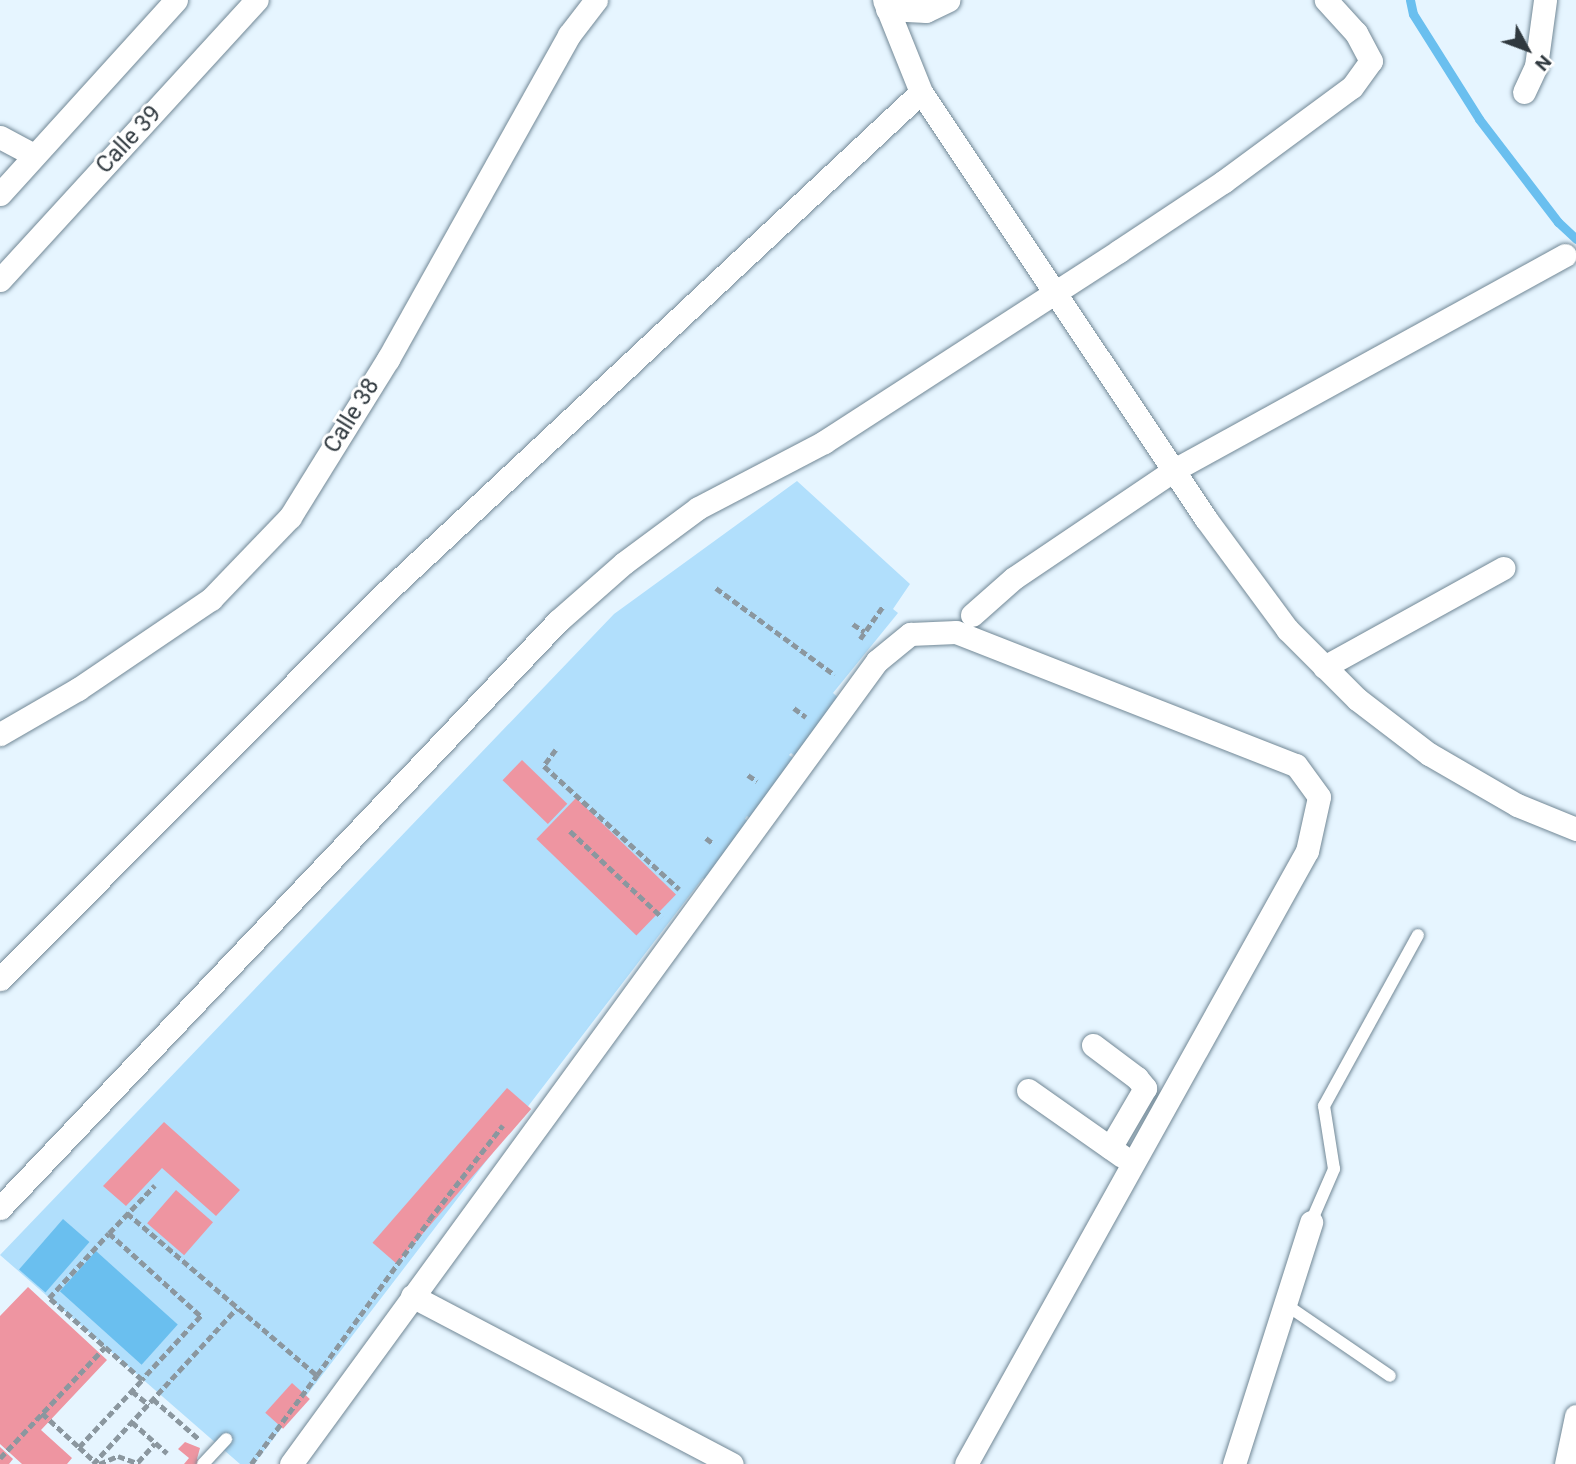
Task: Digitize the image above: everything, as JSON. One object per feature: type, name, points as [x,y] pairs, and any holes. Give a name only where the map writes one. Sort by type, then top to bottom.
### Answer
[{"type":"street","points":[[0,194],[176,0]]},
{"type":"street","name":"Calle 39","points":[[0,280],[257,0]]},
{"type":"street","name":"Calle 38","points":[[0,734],[78,689],[211,598],[290,517],[388,359],[569,34],[596,0]]},
{"type":"street","points":[[885,4],[926,11],[949,0]]},
{"type":"street","points":[[0,1208],[558,621],[624,563],[698,508],[824,442],[1223,182],[1352,87],[1371,61],[1356,33],[1326,0]]},
{"type":"street","points":[[1524,92],[1536,66],[1545,0]]},
{"type":"street","points":[[885,4],[921,92],[1174,470],[1287,629],[1357,699],[1429,754],[1517,805],[1576,828]]},
{"type":"street","points":[[0,979],[384,594],[921,92]]},
{"type":"street","points":[[0,137],[34,156]]},
{"type":"street","points":[[972,615],[1014,578],[1174,470],[1565,255]]},
{"type":"street","points":[[1324,667],[1503,568]]},
{"type":"street","points":[[290,1464],[877,661],[910,634],[956,632],[1296,765],[1320,797],[1307,850],[966,1464]]},
{"type":"street","points":[[1093,1045],[1137,1078],[1145,1088],[1110,1148]]},
{"type":"street","points":[[1028,1090],[1133,1164]]},
{"type":"street","points":[[1234,1464],[1311,1222]]},
{"type":"street","points":[[412,1296],[732,1464]]},
{"type":"street","points":[[1566,1464],[1576,1416]]},
{"type":"lane","points":[[1311,1222],[1334,1169],[1324,1107],[1418,936]]},
{"type":"lane","points":[[1284,1304],[1390,1376]]},
{"type":"lane","points":[[203,1464],[226,1438]]},
{"type":"path","points":[[716,588],[836,675],[828,685]]},
{"type":"path","points":[[853,624],[865,632]]},
{"type":"path","points":[[799,728],[814,707]]},
{"type":"path","points":[[794,708],[806,717]]},
{"type":"path","points":[[556,750],[544,766],[685,895]]},
{"type":"path","points":[[748,775],[761,784]]},
{"type":"path","points":[[570,831],[667,922]]},
{"type":"path","points":[[711,856],[718,846]]},
{"type":"path","points":[[251,1464],[429,1220],[504,1123]]},
{"type":"path","points":[[142,1380],[49,1298],[155,1185]]},
{"type":"path","points":[[127,1213],[317,1375]]},
{"type":"path","points":[[79,1447],[201,1316],[109,1233]]},
{"type":"path","points":[[96,1464],[237,1308]]},
{"type":"path","points":[[0,1458],[105,1348]]},
{"type":"path","points":[[132,1391],[149,1405]]},
{"type":"path","points":[[153,1399],[206,1446]]},
{"type":"path","points":[[42,1413],[96,1464]]},
{"type":"path","points":[[132,1422],[167,1453]]},
{"type":"path","points":[[96,1464],[118,1456],[139,1463],[155,1443]]},
{"type":"shaded area","points":[[797,481],[910,584],[893,609],[898,613],[833,693],[843,702],[800,759],[791,753],[789,755],[800,764],[756,822],[747,816],[745,819],[753,825],[710,883],[703,878],[254,1464],[240,1464],[0,1255],[614,614]]},
{"type":"shaded area","points":[[63,1219],[89,1242],[45,1293],[19,1270]]},
{"type":"shaded area","points":[[96,1251],[178,1325],[142,1365],[60,1291]]},
{"type":"building","points":[[522,760],[567,804],[548,824],[503,780]]},
{"type":"building","points":[[576,798],[676,895],[636,936],[536,839]]},
{"type":"building","points":[[507,1088],[531,1109],[397,1264],[373,1243]]},
{"type":"building","points":[[164,1122],[240,1190],[216,1216],[162,1168],[126,1206],[103,1186]]},
{"type":"building","points":[[176,1190],[213,1222],[184,1255],[147,1223]]},
{"type":"building","points":[[28,1287],[107,1360],[41,1430],[72,1458],[67,1464],[22,1464],[0,1444],[0,1316]]},
{"type":"building","points":[[292,1383],[310,1399],[283,1429],[265,1413]]},
{"type":"building","points":[[185,1442],[200,1448],[197,1459],[203,1464],[184,1464],[189,1458],[178,1449]]},
{"type":"building","points":[[0,1447],[13,1459],[9,1464],[0,1464]]},
{"type":"waterway","points":[[1410,0],[1413,14],[1479,119],[1558,222],[1576,239]]}]
